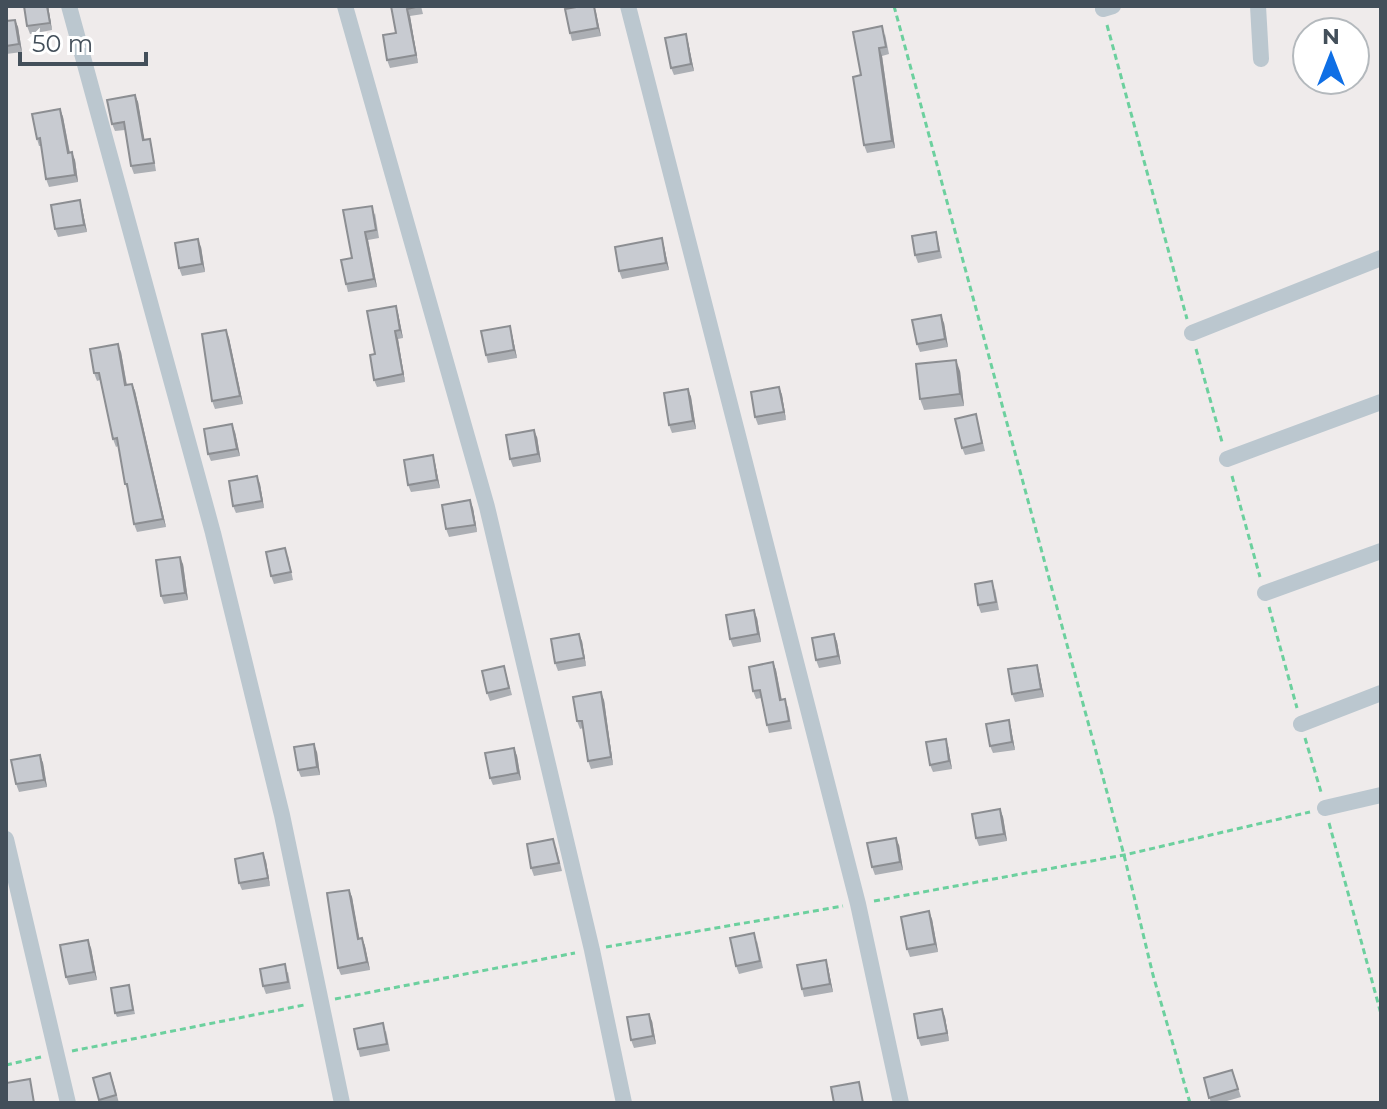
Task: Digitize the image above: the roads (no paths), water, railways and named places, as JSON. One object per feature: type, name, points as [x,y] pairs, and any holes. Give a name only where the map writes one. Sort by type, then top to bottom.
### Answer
[{"type":"street","points":[[69,6],[213,533],[282,815],[342,1103]]},
{"type":"street","points":[[345,6],[487,507],[592,950],[624,1103]]},
{"type":"street","points":[[628,6],[858,904],[901,1103]]},
{"type":"street","points":[[1258,6],[1261,59]]},
{"type":"street","points":[[1192,333],[1381,258]]},
{"type":"street","points":[[1227,459],[1381,402]]},
{"type":"street","points":[[1265,593],[1381,551]]},
{"type":"street","points":[[1301,724],[1381,693]]},
{"type":"street","points":[[1325,808],[1381,795]]},
{"type":"street","points":[[6,839],[68,1103]]}]
